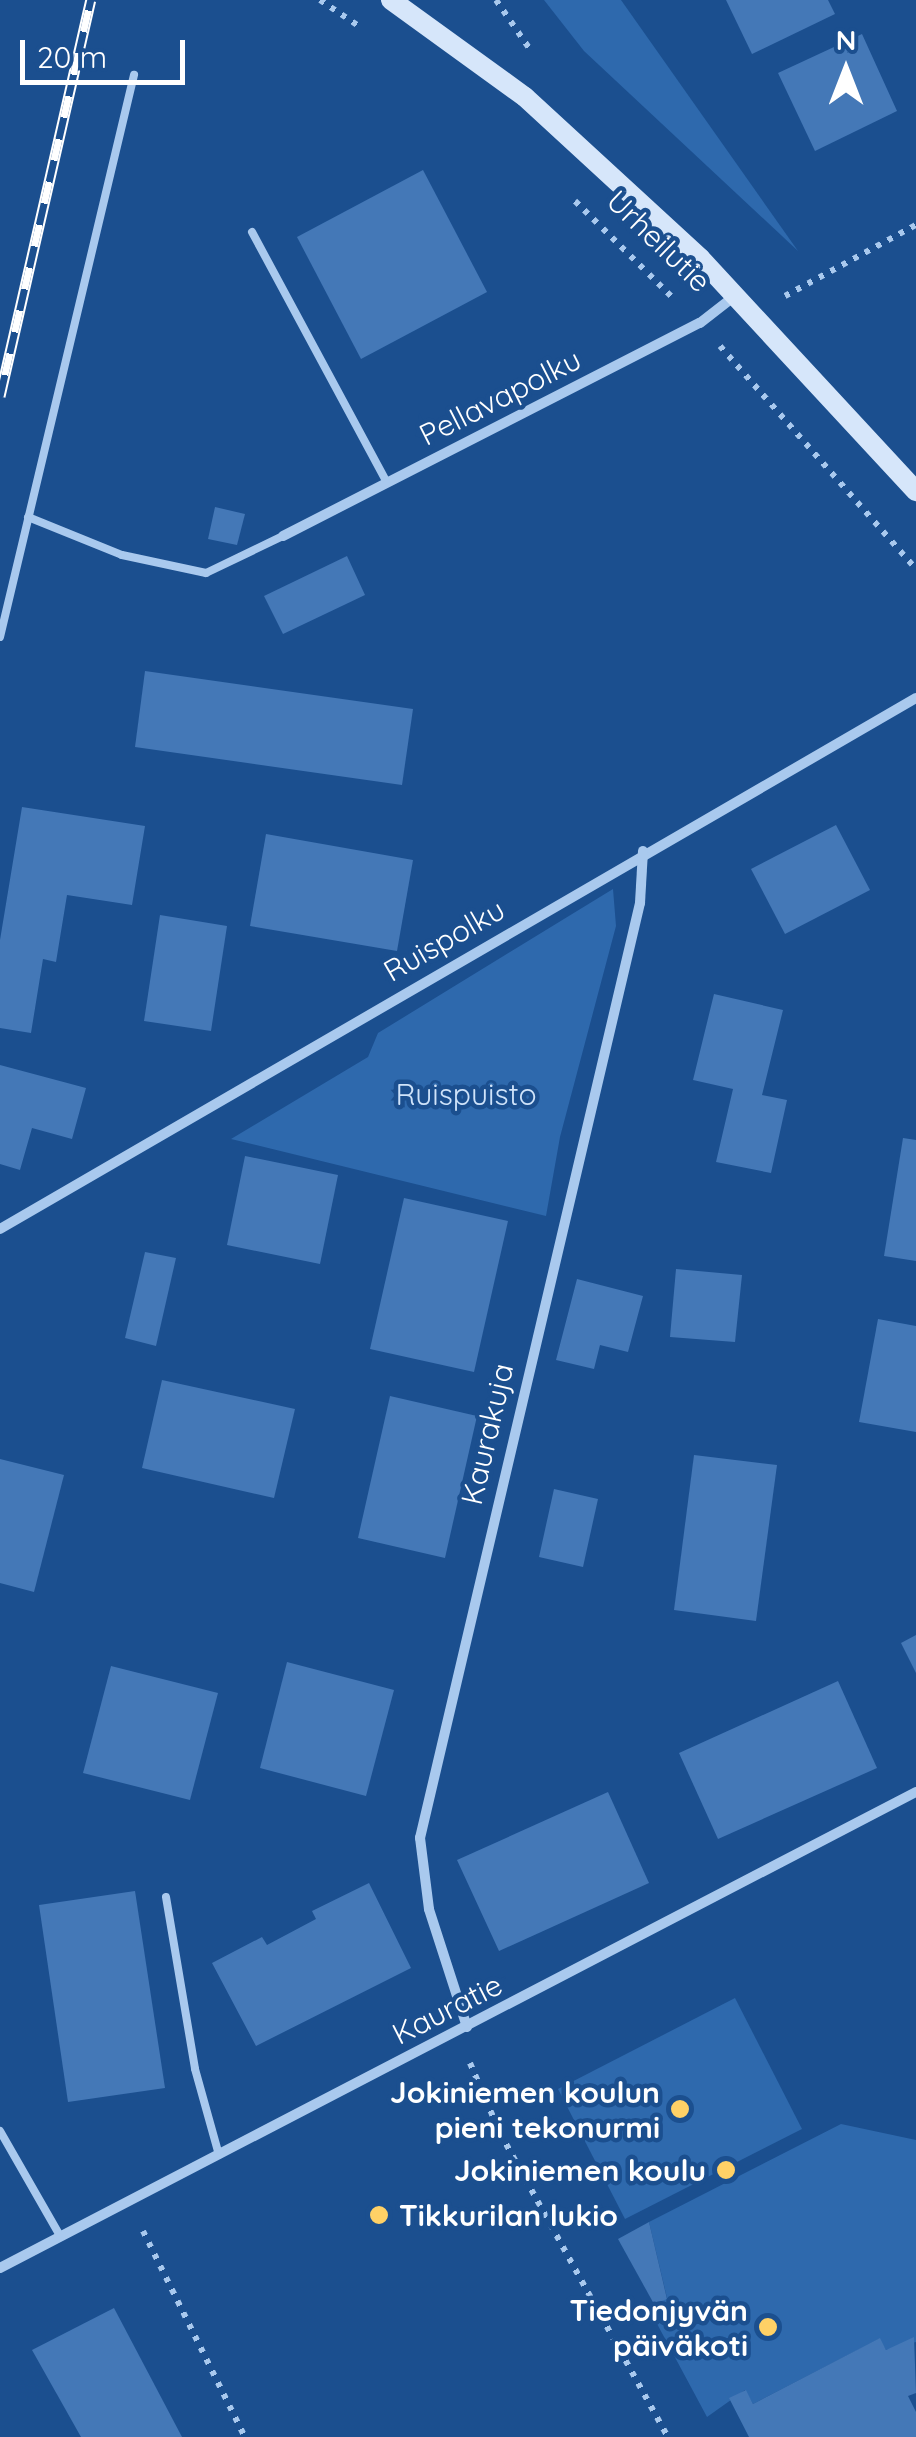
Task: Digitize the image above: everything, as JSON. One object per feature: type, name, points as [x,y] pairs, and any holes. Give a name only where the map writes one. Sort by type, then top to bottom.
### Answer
[{"type":"main road","name":"Urheilutie","points":[[391,0],[524,97],[736,295],[916,491]]},
{"type":"street","name":"Pellavapolku","points":[[283,536],[700,323],[736,295]]},
{"type":"street","name":"Ruispolku","points":[[0,1229],[642,851],[916,698]]},
{"type":"street","name":"Kaurakuja","points":[[467,2027],[430,1909],[420,1838],[640,903],[642,851]]},
{"type":"street","name":"Kauratie","points":[[0,2268],[916,1792]]},
{"type":"lane","points":[[0,637],[134,75]]},
{"type":"lane","points":[[252,232],[387,483]]},
{"type":"lane","points":[[28,516],[122,555],[206,573],[283,536]]},
{"type":"lane","points":[[166,1897],[195,2069],[218,2155]]},
{"type":"lane","points":[[0,2130],[60,2234]]},
{"type":"path","points":[[320,0],[364,30]]},
{"type":"path","points":[[496,0],[531,51]]},
{"type":"path","name":"Urheilutie","points":[[568,194],[700,323],[916,568]]},
{"type":"path","points":[[784,296],[916,226]]},
{"type":"path","points":[[467,2027],[469,2062],[500,2133],[668,2437]]},
{"type":"path","points":[[143,2232],[246,2437]]},
{"type":"green space","points":[[544,0],[621,0],[798,251],[584,51]]},
{"type":"green space","name":"Ruispuisto","points":[[613,889],[616,926],[560,1137],[546,1216],[231,1139],[368,1057],[378,1033]]},
{"type":"green space","name":"Jokiniemen koulun pieni tekonurmi","points":[[735,1998],[802,2129],[625,2219],[558,2089]]},
{"type":"green space","name":"Tiedonjyvän päiväkoti","points":[[841,2124],[916,2140],[916,2342],[886,2350],[879,2339],[753,2404],[745,2390],[707,2417],[648,2307],[667,2298],[649,2222]]},
{"type":"building","points":[[726,0],[828,0],[835,14],[752,54]]},
{"type":"building","points":[[862,34],[897,111],[815,151],[778,73]]},
{"type":"building","points":[[423,170],[487,292],[361,359],[297,237]]},
{"type":"building","points":[[215,507],[245,514],[237,545],[208,539]]},
{"type":"building","points":[[347,556],[365,595],[283,634],[264,596]]},
{"type":"building","points":[[145,671],[413,709],[402,785],[135,747]]},
{"type":"building","points":[[22,807],[145,826],[132,905],[67,895],[56,962],[43,959],[31,1033],[0,1028],[0,940]]},
{"type":"building","points":[[836,825],[870,890],[785,934],[751,869]]},
{"type":"building","points":[[266,834],[413,860],[397,951],[250,926]]},
{"type":"building","points":[[160,915],[227,926],[211,1031],[144,1021]]},
{"type":"building","points":[[714,994],[783,1010],[762,1095],[787,1100],[771,1173],[716,1162],[733,1089],[693,1080]]},
{"type":"building","points":[[0,1065],[86,1088],[72,1139],[32,1128],[20,1170],[0,1164]]},
{"type":"building","points":[[903,1138],[916,1140],[916,1261],[884,1256]]},
{"type":"building","points":[[245,1156],[338,1175],[320,1264],[227,1245]]},
{"type":"building","points":[[404,1198],[508,1221],[474,1372],[370,1349]]},
{"type":"building","points":[[145,1252],[176,1258],[156,1346],[125,1338]]},
{"type":"building","points":[[676,1269],[742,1275],[735,1342],[670,1337]]},
{"type":"building","points":[[577,1279],[643,1296],[628,1352],[600,1345],[594,1369],[556,1360]]},
{"type":"building","points":[[878,1319],[916,1326],[916,1432],[859,1422]]},
{"type":"building","points":[[162,1380],[295,1409],[274,1498],[142,1468]]},
{"type":"building","points":[[390,1396],[477,1416],[445,1558],[358,1538]]},
{"type":"building","points":[[694,1455],[777,1465],[756,1621],[674,1610]]},
{"type":"building","points":[[0,1459],[64,1475],[34,1592],[0,1583]]},
{"type":"building","points":[[554,1489],[598,1499],[583,1567],[539,1557]]},
{"type":"building","points":[[916,1635],[916,1673],[901,1643]]},
{"type":"building","points":[[287,1662],[394,1690],[366,1796],[260,1768]]},
{"type":"building","points":[[111,1666],[218,1693],[190,1800],[83,1773]]},
{"type":"building","points":[[838,1681],[877,1768],[718,1839],[679,1753]]},
{"type":"building","points":[[608,1792],[649,1883],[499,1951],[457,1860]]},
{"type":"building","points":[[369,1883],[411,1968],[256,2046],[212,1963],[262,1937],[267,1945],[316,1919],[312,1911]]},
{"type":"building","points":[[135,1891],[165,2088],[68,2102],[39,1905]]},
{"type":"building","points":[[649,2222],[667,2299],[654,2304],[618,2239]]},
{"type":"building","points":[[114,2308],[182,2437],[81,2437],[32,2350]]},
{"type":"building","points":[[914,2337],[916,2393],[908,2396],[916,2412],[916,2437],[749,2437],[729,2398],[746,2390],[753,2404],[880,2338],[886,2350]]},
{"type":"railway","points":[[0,396],[91,0]]},
{"type":"place","name":"Jokiniemen koulun pieni tekonurmi","points":[[680,2109]]},
{"type":"place","name":"Jokiniemen koulu","points":[[726,2170]]},
{"type":"place","name":"Tikkurilan lukio","points":[[379,2215]]},
{"type":"place","name":"Tiedonjyvän päiväkoti","points":[[768,2327]]}]
